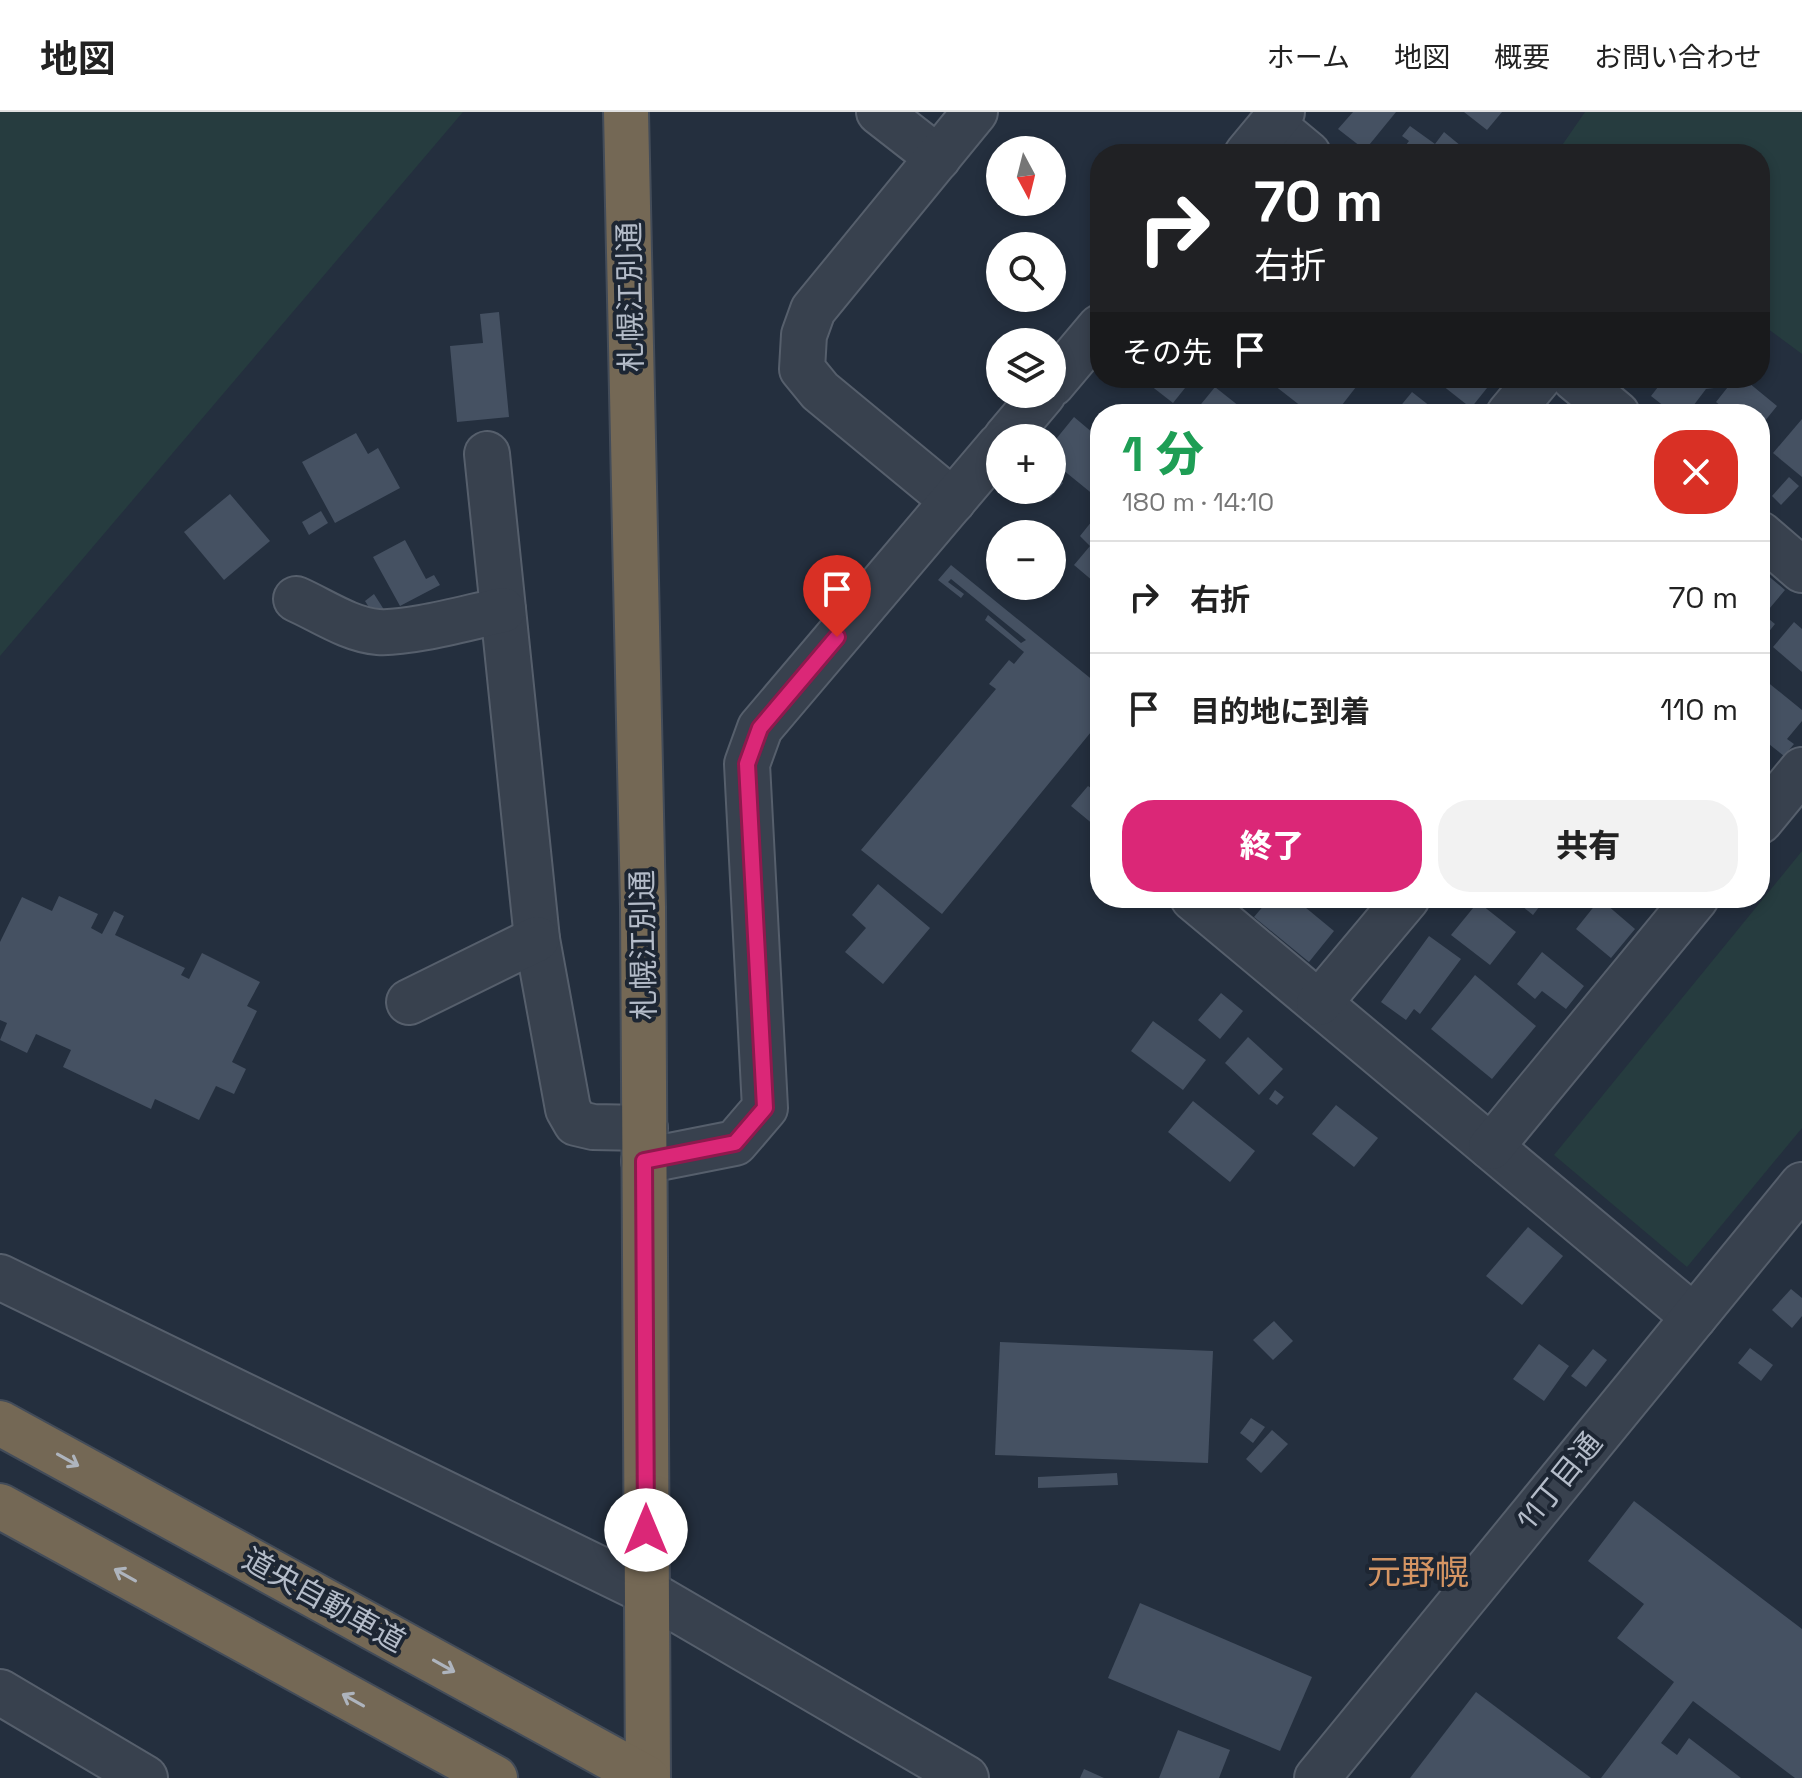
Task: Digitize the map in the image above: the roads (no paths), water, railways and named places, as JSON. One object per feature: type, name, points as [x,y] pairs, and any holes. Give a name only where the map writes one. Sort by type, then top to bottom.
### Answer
[{"type":"highway","name":"札幌江別通","points":[[626,112],[643,891],[648,1778]]},
{"type":"highway","name":"道央自動車道","points":[[0,1423],[648,1778]]},
{"type":"highway","points":[[0,1506],[495,1778]]},
{"type":"street","points":[[879,112],[938,158]]},
{"type":"street","points":[[953,501],[820,391],[802,369],[804,335],[813,310],[975,112]]},
{"type":"street","points":[[1267,130],[1291,144]]},
{"type":"street","points":[[1066,367],[1090,339]]},
{"type":"street","points":[[1517,404],[1531,388]]},
{"type":"street","points":[[1586,388],[1605,404]]},
{"type":"street","points":[[1018,424],[1031,408]]},
{"type":"street","points":[[487,454],[537,939],[568,1109],[576,1123],[644,1144],[735,1143],[765,1108],[747,764],[760,728],[986,462]]},
{"type":"street","points":[[1770,543],[1802,570]]},
{"type":"street","points":[[296,599],[357,627],[378,632],[503,610]]},
{"type":"street","points":[[1770,809],[1802,770]]},
{"type":"street","points":[[1205,908],[1694,1317]]},
{"type":"street","points":[[1319,1003],[1399,908]]},
{"type":"street","points":[[1491,1147],[1688,908]]},
{"type":"street","points":[[409,1002],[537,939]]},
{"type":"street","name":"11丁目通","points":[[1317,1778],[1802,1185]]},
{"type":"street","points":[[0,1277],[647,1606],[966,1778]]},
{"type":"street","points":[[0,1692],[145,1778]]},
{"type":"district","name":"元野幌","points":[[1418,1572]]}]
